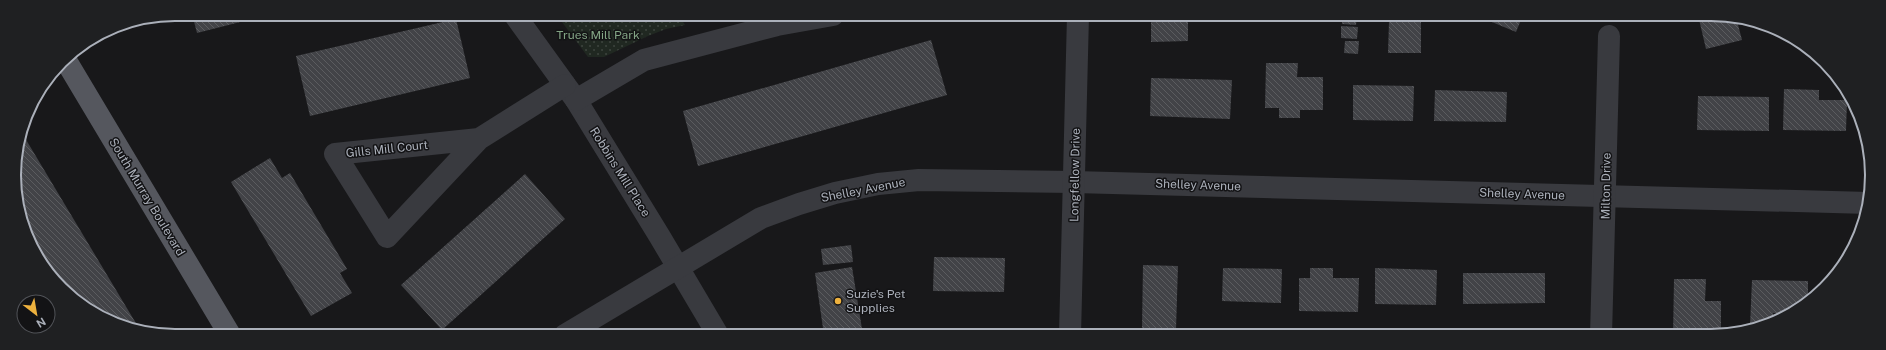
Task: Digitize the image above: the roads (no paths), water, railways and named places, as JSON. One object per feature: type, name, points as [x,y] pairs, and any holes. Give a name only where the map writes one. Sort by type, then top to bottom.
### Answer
[{"type":"main road","name":"South Murray Boulevard","points":[[68,64],[226,329]]},
{"type":"street","name":"Robbins Mill Place","points":[[519,21],[571,93],[714,329]]},
{"type":"street","name":"Gills Mill Court","points":[[479,139],[335,154],[387,237],[479,139],[571,93],[644,60],[777,21]]},
{"type":"street","name":"Longfellow Drive","points":[[1070,329],[1078,21]]},
{"type":"street","name":"Milton Drive","points":[[1602,329],[1609,36]]},
{"type":"street","name":"Shelley Avenue","points":[[575,329],[761,218],[835,193],[878,184],[919,180],[1074,182],[1862,203]]},
{"type":"place","name":"Suzie's Pet Supplies","points":[[838,301]]},
{"type":"park label","name":"Trues Mill Park","points":[[598,35]]}]
